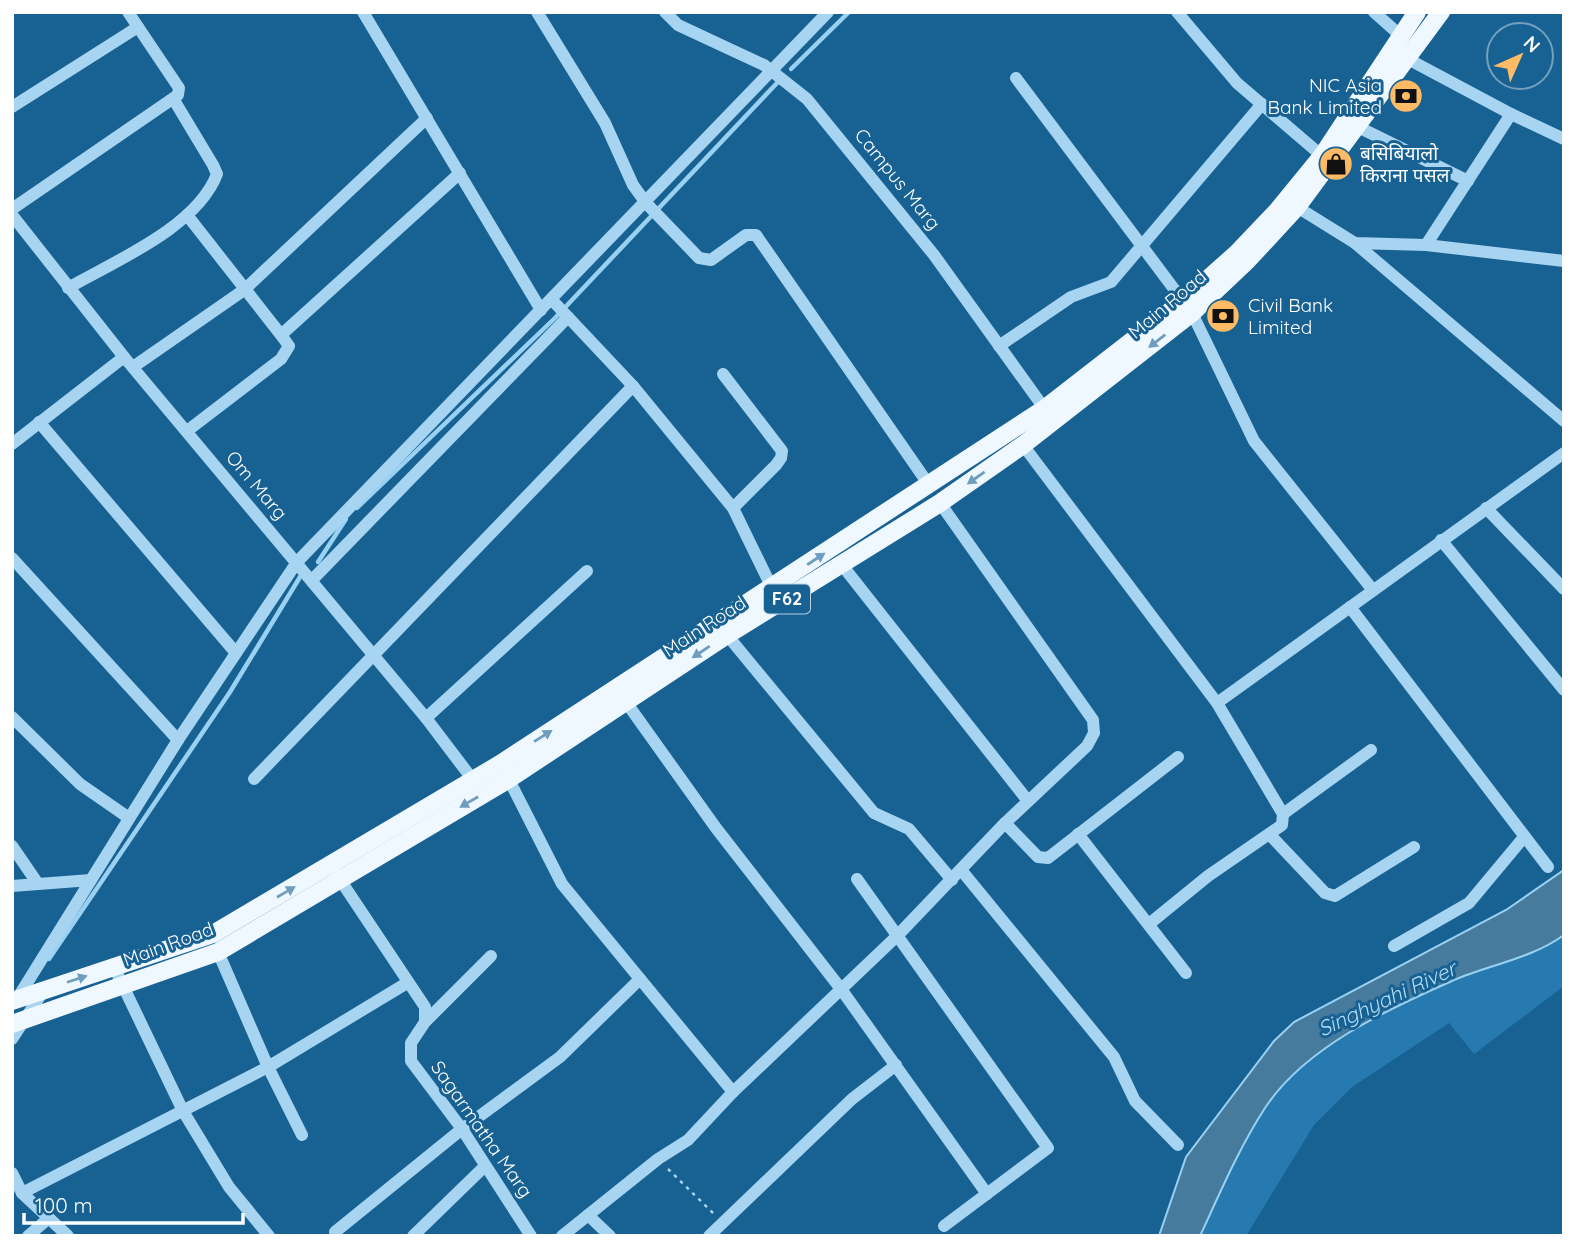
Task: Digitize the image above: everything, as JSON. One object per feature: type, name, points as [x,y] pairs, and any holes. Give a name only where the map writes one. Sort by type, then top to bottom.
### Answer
[{"type":"main road","name":"Main Road","points":[[1352,124],[1417,12]]},
{"type":"main road","name":"Main Road","points":[[18,1022],[213,934],[335,872],[842,565],[940,503],[1023,445],[1050,416],[1247,261],[1297,207],[1352,124],[1441,12]]},
{"type":"main road","name":"Main Road","points":[[1187,307],[1326,160]]},
{"type":"main road","name":"Main Road","points":[[622,696],[772,588],[929,485],[1050,416]]},
{"type":"main road","name":"Main Road","points":[[15,1000],[44,990],[218,952],[473,780],[504,771]]},
{"type":"street","points":[[12,209],[174,100],[179,88],[128,12]]},
{"type":"street","points":[[363,12],[541,310]]},
{"type":"street","points":[[537,12],[605,123],[621,162],[646,203],[699,258],[711,260],[746,235],[756,235],[929,485]]},
{"type":"street","name":"Campus Marg","points":[[665,12],[678,24],[772,71],[807,99],[934,255],[1050,416]]},
{"type":"street","points":[[312,580],[560,309],[646,203],[828,12]]},
{"type":"street","points":[[1177,12],[1237,83],[1326,160]]},
{"type":"street","points":[[1374,12],[1401,36]]},
{"type":"street","points":[[12,107],[138,27]]},
{"type":"street","points":[[1406,58],[1564,139]]},
{"type":"street","points":[[1016,78],[1187,307],[1254,441],[1372,589]]},
{"type":"street","points":[[68,288],[179,223],[214,184],[217,174],[174,100]]},
{"type":"street","points":[[999,346],[1071,297],[1111,282],[1262,104]]},
{"type":"street","points":[[1426,245],[1511,114]]},
{"type":"street","points":[[133,368],[244,290],[427,118]]},
{"type":"street","points":[[1352,124],[1468,181]]},
{"type":"street","points":[[281,335],[460,173]]},
{"type":"street","points":[[1297,207],[1354,243],[1564,421]]},
{"type":"street","name":"Om Marg","points":[[12,215],[124,358],[312,580],[426,718],[473,780]]},
{"type":"street","points":[[187,215],[289,346],[281,359],[187,431]]},
{"type":"street","points":[[1354,243],[1426,245],[1564,261]]},
{"type":"street","points":[[15,1000],[178,740],[297,562],[541,310],[560,309],[634,386],[733,508],[772,588]]},
{"type":"street","points":[[14,438],[124,358]]},
{"type":"street","points":[[723,374],[782,451],[776,465],[733,508]]},
{"type":"street","points":[[254,779],[634,386]]},
{"type":"street","points":[[39,422],[236,653]]},
{"type":"street","points":[[1023,445],[1217,703],[1283,814],[1282,825],[1270,835],[1208,876],[1149,924]]},
{"type":"street","points":[[1217,703],[1486,508],[1562,458]]},
{"type":"street","points":[[562,1236],[658,1159],[688,1140],[733,1092],[957,876],[1005,823],[1087,746],[1094,733],[1093,720],[940,503]]},
{"type":"street","points":[[1486,508],[1564,589]]},
{"type":"street","points":[[1441,540],[1564,690]]},
{"type":"street","points":[[12,558],[178,740]]},
{"type":"street","points":[[842,565],[1028,801]]},
{"type":"street","points":[[426,718],[587,571]]},
{"type":"street","points":[[1350,607],[1548,867]]},
{"type":"street","points":[[727,635],[874,813],[909,829],[957,876],[1114,1057],[1135,1101],[1178,1145]]},
{"type":"street","points":[[622,696],[716,828],[841,989],[987,1194]]},
{"type":"street","points":[[12,717],[80,784],[129,818]]},
{"type":"street","points":[[1283,814],[1371,750]]},
{"type":"street","points":[[1005,823],[1042,859],[1048,858],[1178,757]]},
{"type":"street","points":[[504,771],[562,884],[733,1092]]},
{"type":"street","points":[[1078,834],[1186,973]]},
{"type":"street","points":[[1270,835],[1325,892],[1335,896],[1414,847]]},
{"type":"street","points":[[1394,946],[1469,903],[1524,837]]},
{"type":"street","points":[[12,846],[38,884]]},
{"type":"street","points":[[335,872],[425,1007],[425,1022]]},
{"type":"street","points":[[856,879],[1048,1148],[944,1226]]},
{"type":"street","points":[[12,886],[91,880]]},
{"type":"street","points":[[218,952],[268,1067],[302,1135]]},
{"type":"street","points":[[425,1022],[491,956]]},
{"type":"street","points":[[118,975],[183,1111],[229,1187],[269,1236]]},
{"type":"street","points":[[335,1232],[461,1129],[560,1058],[640,979]]},
{"type":"street","points":[[22,1193],[268,1067],[407,983]]},
{"type":"street","points":[[12,1039],[18,1022],[44,990]]},
{"type":"street","name":"Sagarmatha Marg","points":[[425,1022],[411,1043],[411,1061],[461,1129],[531,1236]]},
{"type":"street","points":[[709,1236],[852,1099],[896,1065]]},
{"type":"street","points":[[413,1236],[485,1166]]},
{"type":"street","points":[[12,1173],[22,1193],[68,1236]]},
{"type":"street","points":[[588,1215],[610,1236]]},
{"type":"street","points":[[28,1236],[49,1218]]},
{"type":"path","points":[[658,1159],[723,1222]]},
{"type":"shaded area","points":[[1564,935],[1564,986],[1474,1054],[1449,1023],[1352,1087],[1314,1125],[1246,1236],[1200,1236],[1230,1171],[1265,1108],[1282,1086],[1302,1067],[1349,1032],[1401,1004],[1466,975],[1538,950]]},
{"type":"water","name":"Singhyahi River","points":[[1564,870],[1564,935],[1538,950],[1466,975],[1401,1004],[1324,1049],[1282,1086],[1265,1108],[1238,1155],[1200,1236],[1159,1236],[1186,1157],[1274,1041],[1294,1022],[1506,910]]},
{"type":"waterway","points":[[791,69],[849,12]]},
{"type":"waterway","points":[[357,508],[555,318],[777,83]]},
{"type":"waterway","points":[[318,562],[346,519]]},
{"type":"waterway","points":[[49,959],[230,692],[300,577]]},
{"type":"place","name":"NIC Asia Bank Limited","points":[[1406,96]]},
{"type":"place","name":"बसिबियालो किराना पसल","points":[[1336,164]]},
{"type":"place","name":"Civil Bank Limited","points":[[1223,316]]}]
